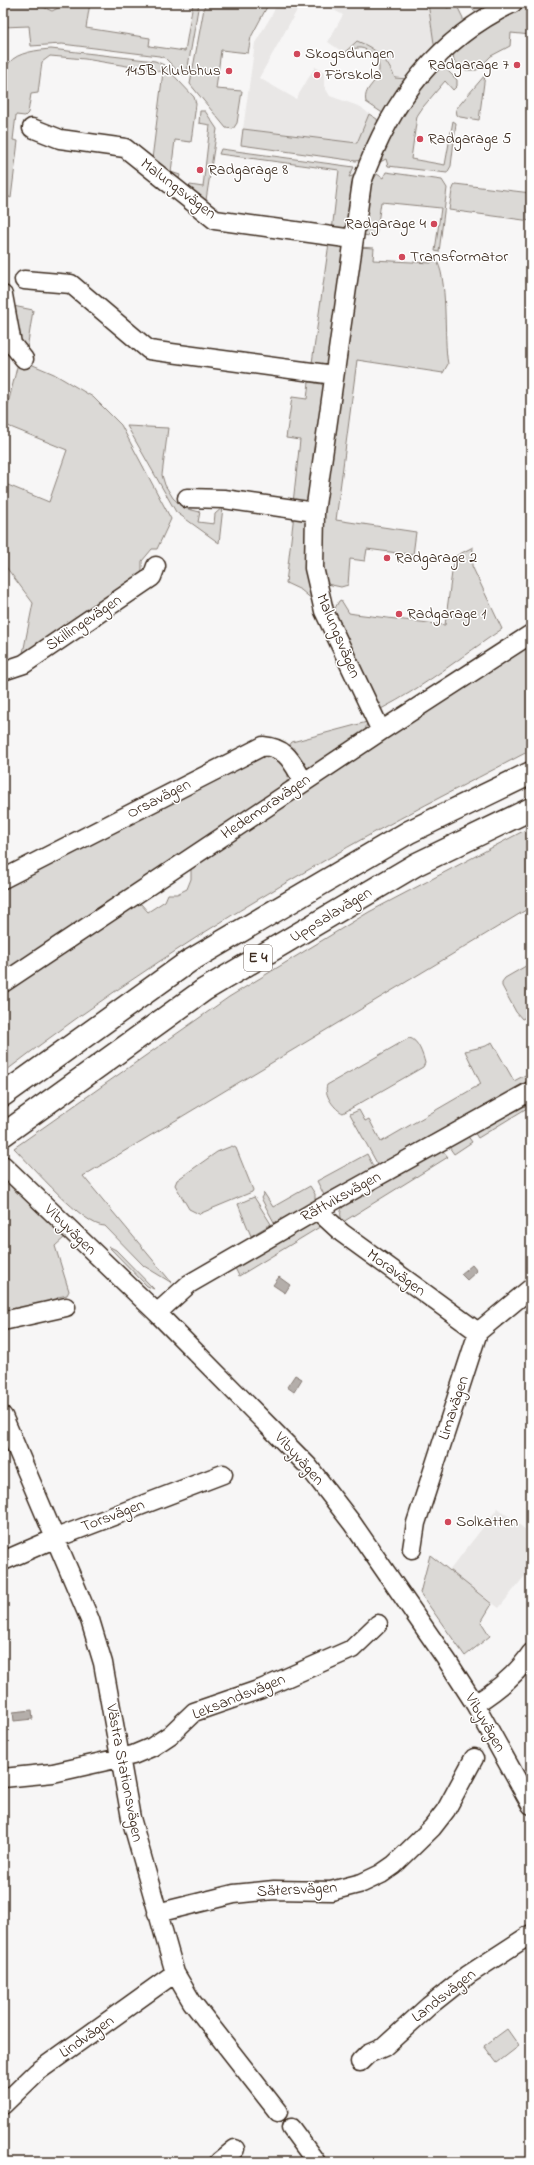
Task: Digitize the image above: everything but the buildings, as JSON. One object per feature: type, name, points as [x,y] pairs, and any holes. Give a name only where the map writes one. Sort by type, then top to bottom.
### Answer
[{"type":"highway","name":"Uppsalavägen","points":[[3,1095],[188,962],[409,832],[531,773]]},
{"type":"highway","name":"Uppsalavägen","points":[[3,1135],[204,990],[417,864],[531,809]]},
{"type":"street","name":"Malungsvägen","points":[[381,731],[324,611],[319,596],[314,568],[315,512],[362,182],[373,152],[386,124],[417,77],[474,25],[513,3]]},
{"type":"street","name":"Malungsvägen","points":[[32,128],[60,139],[125,148],[215,220],[353,239]]},
{"type":"street","points":[[24,280],[70,284],[148,350],[334,375]]},
{"type":"street","points":[[3,294],[12,344],[24,359]]},
{"type":"street","points":[[187,498],[224,499],[315,512]]},
{"type":"street","name":"Skillingevägen","points":[[3,671],[24,664],[152,577],[156,566]]},
{"type":"street","name":"Hedemoravägen","points":[[3,983],[381,731],[531,634]]},
{"type":"street","name":"Orsavägen","points":[[3,879],[264,746],[274,747],[285,753],[304,782]]},
{"type":"street","name":"Rättviksvägen","points":[[157,1313],[189,1284],[317,1210],[531,1091]]},
{"type":"street","name":"Vibyvägen","points":[[5,1167],[157,1313],[308,1466],[352,1523],[448,1662],[475,1704],[531,1805]]},
{"type":"street","name":"Moravägen","points":[[317,1210],[342,1233],[478,1332]]},
{"type":"street","points":[[478,1332],[531,1288]]},
{"type":"street","points":[[3,1321],[66,1307]]},
{"type":"street","name":"Limavägen","points":[[412,1550],[416,1523],[478,1332]]},
{"type":"street","name":"Västra Stationsvägen","points":[[3,1416],[90,1620],[101,1656],[131,1818],[175,1974],[192,2002],[278,2112]]},
{"type":"street","name":"Torsvägen","points":[[3,1561],[56,1538],[223,1474]]},
{"type":"street","name":"Leksandsvägen","points":[[3,1778],[53,1773],[119,1758],[152,1747],[170,1735],[194,1712],[260,1689],[352,1649],[378,1624]]},
{"type":"street","points":[[475,1704],[492,1694],[525,1662],[531,1653]]},
{"type":"street","name":"Sätersvägen","points":[[158,1913],[234,1894],[274,1890],[331,1891],[362,1883],[394,1865],[432,1828],[446,1810],[474,1758]]},
{"type":"street","name":"Landsvägen","points":[[360,2062],[368,2054],[384,2047],[429,2006],[468,1975],[531,1934]]},
{"type":"street","name":"Lindvägen","points":[[3,2105],[37,2072],[175,1974]]},
{"type":"street","points":[[290,2128],[316,2162]]},
{"type":"street","points":[[220,2162],[236,2149]]},
{"type":"shaded area","points":[[3,3],[46,3],[41,6],[52,11],[62,6],[63,3],[90,3],[86,28],[150,38],[149,46],[185,51],[193,3],[199,3],[187,72],[185,75],[181,74],[165,58],[159,56],[62,44],[31,46],[29,26],[3,27]]},
{"type":"shaded area","points":[[205,3],[269,3],[251,37],[248,53],[221,50],[216,89],[242,91],[237,123],[233,129],[226,128],[190,84]]},
{"type":"shaded area","name":"Förskola","points":[[277,3],[301,3],[259,78],[296,99],[315,67],[324,72],[324,86],[330,96],[361,107],[369,114],[357,143],[243,129],[255,43],[273,13]]},
{"type":"shaded area","name":"Förskola","points":[[321,3],[428,3],[435,50],[408,79],[395,78],[389,65],[373,48],[352,45],[344,53],[328,42],[343,15]]},
{"type":"shaded area","points":[[428,3],[445,3],[447,8],[456,4],[463,18],[463,26],[435,50]]},
{"type":"shaded area","points":[[469,3],[493,3],[492,7],[480,12],[474,11]]},
{"type":"shaded area","points":[[531,3],[531,35],[511,33],[510,46],[491,56],[477,70],[466,70],[454,61],[453,54],[457,47],[507,13]]},
{"type":"shaded area","points":[[357,41],[370,47],[380,55],[388,65],[395,78],[408,79],[384,114],[366,102],[367,91],[378,74],[379,69],[376,57],[363,48],[354,49],[344,53]]},
{"type":"shaded area","points":[[51,49],[155,61],[164,65],[194,97],[196,104],[191,142],[175,140],[171,172],[180,175],[179,179],[175,180],[152,159],[163,72],[85,59],[50,56],[42,62],[38,93],[31,94],[28,113],[25,116],[16,115],[13,140],[18,141],[11,198],[3,194],[3,81],[6,69],[9,63],[17,56],[28,52]]},
{"type":"shaded area","points":[[440,67],[445,68],[457,80],[457,86],[453,90],[445,81],[417,116],[411,159],[445,165],[453,121],[456,123],[451,166],[447,173],[388,166],[386,159],[380,162],[381,152],[413,94]]},
{"type":"shaded area","points":[[485,75],[479,120],[460,117],[457,115],[456,109]]},
{"type":"shaded area","points":[[200,111],[205,111],[217,129],[206,200],[203,202],[188,189],[190,185],[203,187],[210,125],[199,123]]},
{"type":"shaded area","points":[[369,114],[377,119],[379,128],[361,160],[356,161],[241,145],[243,129],[357,143]]},
{"type":"shaded area","points":[[221,149],[354,167],[349,177],[356,175],[347,229],[343,231],[332,231],[339,170],[219,154]]},
{"type":"shaded area","points":[[386,172],[442,180],[447,188],[439,252],[435,251],[441,208],[381,202],[376,237],[363,235],[370,185],[377,174],[383,178]]},
{"type":"shaded area","points":[[455,184],[531,193],[531,221],[449,210],[452,191]]},
{"type":"shaded area","points":[[329,243],[346,245],[329,365],[312,363]]},
{"type":"shaded area","points":[[358,247],[374,248],[373,260],[431,263],[435,258],[439,266],[444,292],[448,364],[443,373],[357,360],[336,520],[416,532],[413,555],[367,549],[365,561],[350,559],[348,585],[341,587],[327,584],[322,564],[320,530]]},
{"type":"shaded area","points":[[8,305],[33,310],[26,356]]},
{"type":"shaded area","points":[[19,359],[54,374],[93,397],[121,425],[171,519],[157,549],[152,549],[142,561],[142,575],[22,658],[33,603],[3,563],[3,483],[49,502],[67,450],[3,424]]},
{"type":"shaded area","points":[[309,382],[321,384],[325,387],[310,499],[306,502],[293,503],[300,440],[286,438],[292,397],[307,399]]},
{"type":"shaded area","points":[[127,426],[168,428],[162,475],[165,485],[173,498],[184,508],[200,512],[198,522],[214,524],[215,514],[223,507],[219,543],[176,512]]},
{"type":"shaded area","points":[[294,514],[306,520],[320,606],[301,590],[286,583]]},
{"type":"shaded area","points":[[473,547],[472,566],[502,629],[412,691],[381,709],[378,708],[334,610],[339,601],[341,600],[349,613],[445,625],[454,557]]},
{"type":"shaded area","points":[[531,641],[531,750],[348,847],[199,936],[80,1016],[3,1073],[3,993],[132,906],[141,904],[148,912],[165,901],[168,894],[177,894],[187,889],[191,879],[191,867]]},
{"type":"shaded area","points":[[367,722],[365,732],[339,747],[310,768],[304,767],[289,746],[292,742]]},
{"type":"shaded area","points":[[259,753],[278,757],[288,770],[288,779],[284,787],[3,974],[3,883]]},
{"type":"shaded area","points":[[531,827],[531,907],[83,1176],[172,1283],[144,1266],[105,1226],[96,1224],[84,1217],[71,1206],[14,1148],[229,997],[369,912]]},
{"type":"shaded area","points":[[531,963],[531,1015],[522,1019],[516,1012],[502,986],[502,982],[505,978]]},
{"type":"shaded area","points":[[409,1038],[415,1041],[420,1048],[425,1063],[423,1067],[343,1113],[333,1105],[328,1097],[326,1089],[327,1085]]},
{"type":"shaded area","points":[[492,1042],[514,1081],[531,1072],[531,1079],[378,1165],[350,1114],[359,1110],[365,1121],[369,1119],[381,1142],[481,1084],[465,1051],[486,1046]]},
{"type":"shaded area","points":[[524,1104],[527,1108],[478,1138],[474,1132]]},
{"type":"shaded area","points":[[467,1135],[472,1142],[454,1154],[449,1147],[450,1144]]},
{"type":"shaded area","points":[[232,1146],[236,1148],[253,1190],[252,1192],[199,1214],[189,1209],[175,1185],[177,1180],[217,1152]]},
{"type":"shaded area","points":[[442,1150],[448,1157],[343,1222],[341,1212],[346,1203]]},
{"type":"shaded area","points":[[367,1154],[374,1168],[324,1195],[317,1181]]},
{"type":"shaded area","points":[[3,1179],[24,1195],[65,1237],[55,1246],[69,1291],[67,1295],[58,1297],[55,1301],[3,1317]]},
{"type":"shaded area","points":[[310,1186],[315,1194],[315,1201],[275,1224],[261,1198],[264,1193],[273,1207]]},
{"type":"shaded area","points":[[254,1197],[271,1224],[251,1236],[238,1204]]},
{"type":"shaded area","points":[[316,1220],[323,1225],[239,1276],[235,1268]]},
{"type":"shaded area","points":[[108,1246],[116,1250],[154,1289],[147,1286]]},
{"type":"shaded area","points":[[472,1265],[477,1271],[467,1280],[461,1274]]},
{"type":"shaded area","points":[[279,1277],[290,1285],[285,1293],[273,1285]]},
{"type":"shaded area","points":[[295,1375],[302,1379],[294,1392],[287,1387]]},
{"type":"shaded area","points":[[498,1508],[531,1534],[531,1568],[499,1608],[449,1571]]},
{"type":"shaded area","points":[[430,1555],[492,1604],[481,1622],[490,1636],[465,1656],[420,1593]]},
{"type":"shaded area","points":[[32,1710],[33,1719],[14,1721],[13,1712]]},
{"type":"shaded area","points":[[507,2029],[519,2046],[497,2063],[484,2046]]},
{"type":"place","name":"Skogsdungen","points":[[297,54]]},
{"type":"place","name":"Radgarage 7","points":[[517,65]]},
{"type":"place","name":"145B Klubbhus","points":[[229,71]]},
{"type":"place","name":"Förskola","points":[[317,75]]},
{"type":"place","name":"Radgarage 5","points":[[420,139]]},
{"type":"place","name":"Radgarage 8","points":[[200,170]]},
{"type":"place","name":"Radgarage 4","points":[[434,224]]},
{"type":"place","name":"Transformator","points":[[402,257]]},
{"type":"place","name":"Radgarage 2","points":[[387,558]]},
{"type":"place","name":"Radgarage 1","points":[[399,614]]},
{"type":"place","name":"Solkatten","points":[[448,1522]]}]
